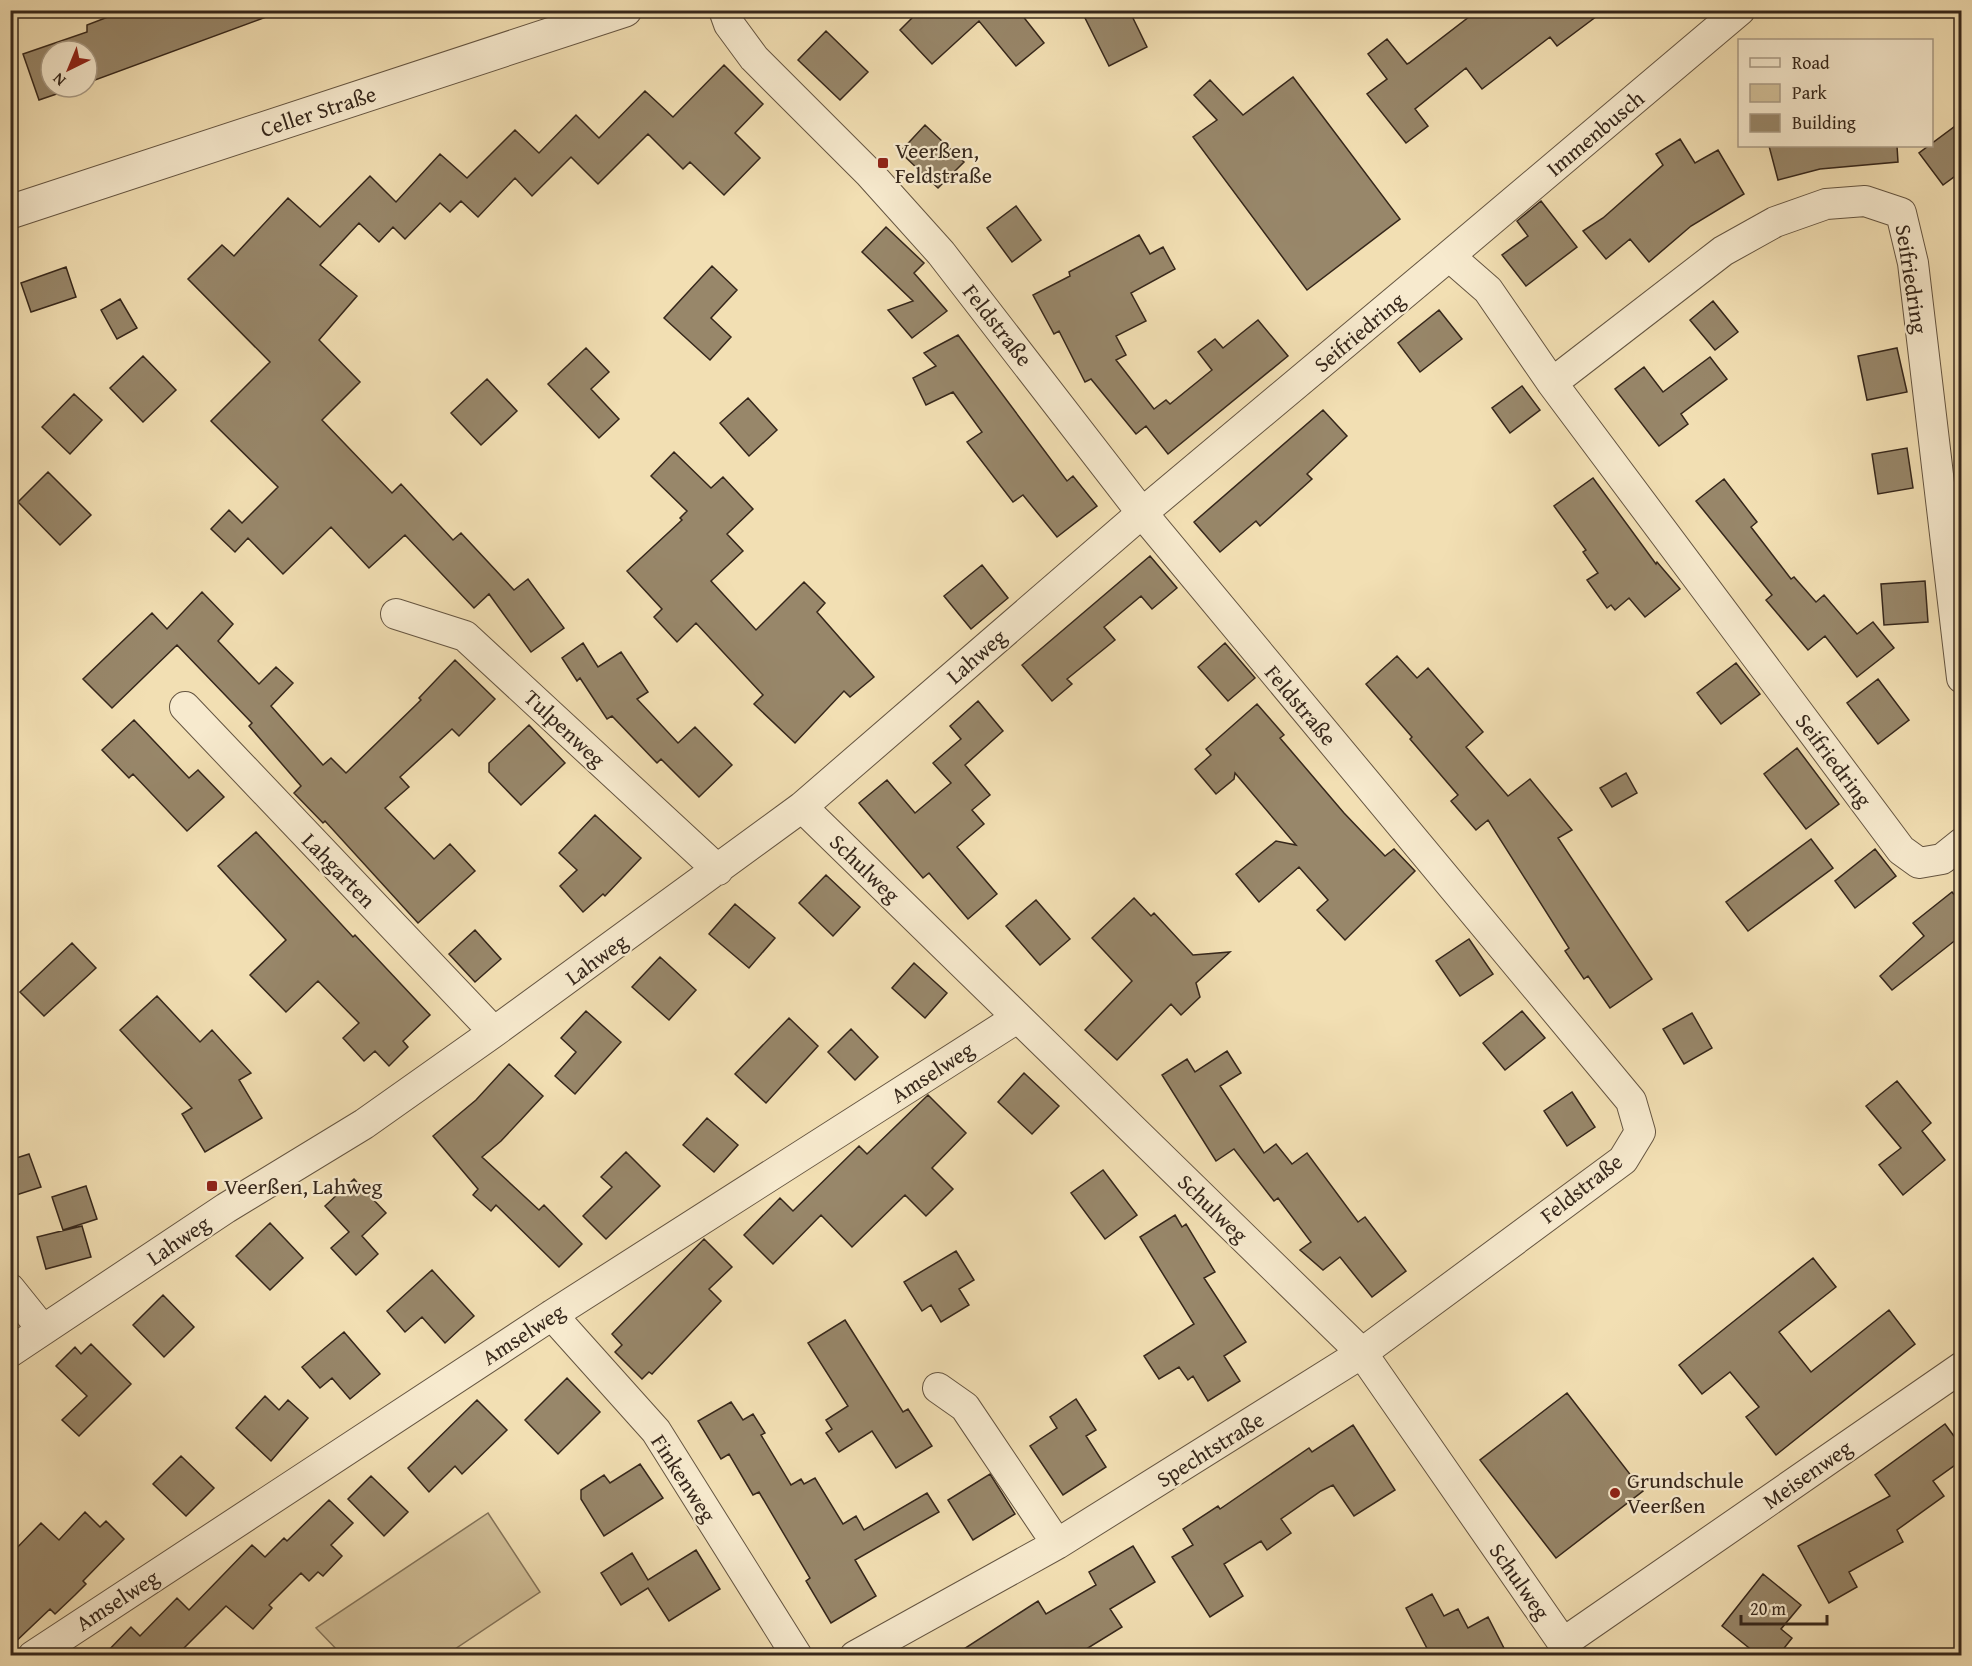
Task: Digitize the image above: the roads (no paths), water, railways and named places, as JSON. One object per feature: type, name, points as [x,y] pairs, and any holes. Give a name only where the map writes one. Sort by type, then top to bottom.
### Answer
[{"type":"street","name":"Celler Straße","points":[[10,212],[625,10]]},
{"type":"street","name":"Feldstraße","points":[[724,10],[729,24],[754,58],[870,174],[941,253],[1142,513],[1630,1101],[1640,1132],[1623,1160],[1362,1353]]},
{"type":"street","name":"Immenbusch","points":[[1449,256],[1740,10]]},
{"type":"street","name":"Seifriedring","points":[[1552,382],[1723,250],[1775,222],[1826,204],[1864,201],[1901,213],[1913,263],[1962,678]]},
{"type":"street","name":"Seifriedring","points":[[1142,513],[1449,256],[1488,290],[1552,382],[1901,850],[1919,863],[1942,859],[1962,843]]},
{"type":"street","name":"Lahweg","points":[[10,1352],[226,1208],[364,1124],[718,870],[802,807],[1142,513]]},
{"type":"street","name":"Tulpenweg","points":[[396,614],[465,636],[718,870]]},
{"type":"street","name":"Lahgarten","points":[[184,707],[494,1032]]},
{"type":"street","name":"Schulweg","points":[[802,807],[1362,1353],[1563,1649]]},
{"type":"street","name":"Amselweg","points":[[33,1656],[552,1315],[1017,1018]]},
{"type":"street","points":[[10,1288],[43,1330]]},
{"type":"street","name":"Finkenweg","points":[[552,1315],[656,1431],[797,1656]]},
{"type":"street","name":"Spechtstraße","points":[[855,1656],[1058,1544],[1362,1353]]},
{"type":"street","name":"Meisenweg","points":[[1563,1649],[1962,1367]]},
{"type":"street","points":[[938,1388],[965,1407],[1058,1544]]},
{"type":"place","name":"Veerßen, Feldstraße","points":[[883,163]]},
{"type":"place","name":"Veerßen, Lahweg","points":[[212,1186]]},
{"type":"place","name":"Grundschule Veerßen","points":[[1615,1493]]}]
